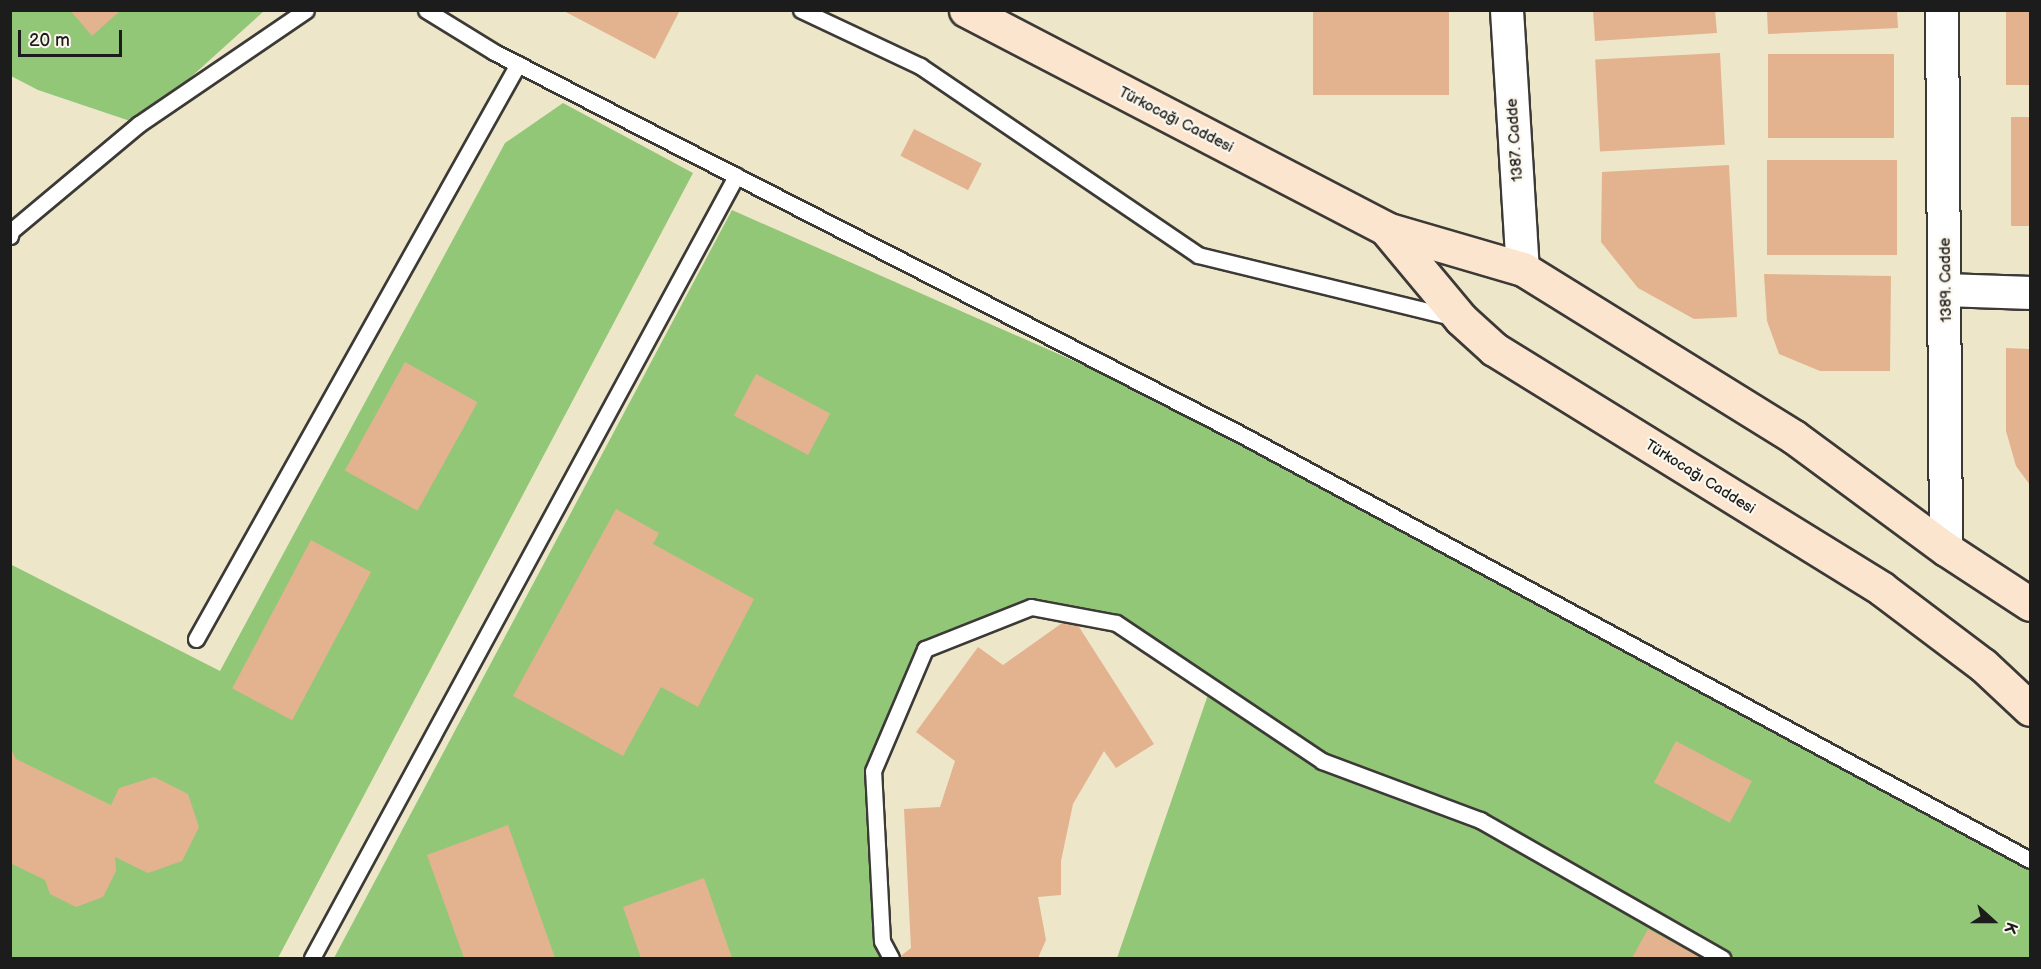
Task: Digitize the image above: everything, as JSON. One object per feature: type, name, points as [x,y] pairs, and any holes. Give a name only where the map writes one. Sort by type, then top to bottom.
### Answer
[{"type":"main road","name":"Türkocağı Caddesi","points":[[966,10],[1386,229],[1523,269],[1794,437],[1946,549],[2031,604]]},
{"type":"main road","name":"Türkocağı Caddesi","points":[[1386,229],[1461,319],[1494,349],[1881,589],[1983,665],[2031,709]]},
{"type":"street","name":"1387. Cadde","points":[[1507,10],[1523,269]]},
{"type":"street","name":"1389. Cadde","points":[[1942,10],[1946,290],[1946,549]]},
{"type":"street","points":[[1946,290],[2031,293]]},
{"type":"lane","points":[[10,236],[11,231],[139,124],[306,10]]},
{"type":"lane","points":[[426,10],[518,64],[1244,436],[2031,860]]},
{"type":"lane","points":[[801,10],[920,66],[1198,255],[1461,319]]},
{"type":"lane","points":[[196,639],[518,64]]},
{"type":"lane","points":[[312,958],[736,176]]},
{"type":"lane","points":[[891,958],[882,941],[873,771],[925,649],[1031,607],[1116,622],[1322,761],[1480,820],[1722,958]]},
{"type":"green space","points":[[11,11],[264,11],[139,124],[38,90],[11,76]]},
{"type":"green space","points":[[563,103],[693,173],[278,958],[11,958],[10,564],[220,671],[505,143]]},
{"type":"green space","points":[[732,210],[1244,436],[2030,860],[2030,958],[1117,958],[1211,686],[1116,623],[1031,607],[925,649],[873,771],[891,958],[334,958]]},
{"type":"building","points":[[70,10],[121,10],[92,36]]},
{"type":"building","points":[[562,10],[680,10],[655,59]]},
{"type":"building","points":[[1313,10],[1449,10],[1449,95],[1313,95]]},
{"type":"building","points":[[1593,10],[1715,10],[1717,33],[1595,41]]},
{"type":"building","points":[[1767,10],[1897,10],[1898,28],[1768,34]]},
{"type":"building","points":[[2006,10],[2030,10],[2030,85],[2006,85]]},
{"type":"building","points":[[1720,53],[1725,145],[1600,151],[1595,60]]},
{"type":"building","points":[[1768,54],[1894,54],[1894,138],[1768,138]]},
{"type":"building","points":[[2011,117],[2030,117],[2030,226],[2011,226]]},
{"type":"building","points":[[914,129],[982,164],[968,190],[900,156]]},
{"type":"building","points":[[1767,160],[1897,160],[1897,255],[1767,255]]},
{"type":"building","points":[[1729,165],[1737,317],[1694,319],[1638,288],[1601,242],[1602,172]]},
{"type":"building","points":[[1764,274],[1891,276],[1890,371],[1820,371],[1779,354],[1767,321]]},
{"type":"building","points":[[2006,348],[2030,349],[2030,485],[2016,466],[2006,431]]},
{"type":"building","points":[[405,362],[478,402],[417,511],[345,470]]},
{"type":"building","points":[[756,374],[830,413],[808,455],[734,415]]},
{"type":"building","points":[[616,509],[659,533],[653,544],[754,599],[698,707],[661,687],[623,756],[513,696]]},
{"type":"building","points":[[311,540],[371,572],[292,720],[232,688]]},
{"type":"building","points":[[1072,616],[1154,744],[1116,768],[1104,751],[1073,804],[1061,861],[1061,895],[1038,897],[1046,940],[1038,958],[898,958],[911,948],[904,809],[940,807],[955,761],[916,732],[978,647],[1003,665]]},
{"type":"building","points":[[1676,741],[1752,781],[1730,823],[1654,782]]},
{"type":"building","points":[[10,747],[16,759],[111,805],[119,788],[154,777],[188,794],[199,827],[182,861],[148,873],[115,857],[116,871],[103,897],[76,907],[50,894],[45,880],[10,863]]},
{"type":"building","points":[[508,825],[555,958],[464,958],[427,855]]},
{"type":"building","points":[[704,878],[732,958],[641,958],[623,907]]},
{"type":"building","points":[[1648,929],[1702,958],[1632,958]]}]
